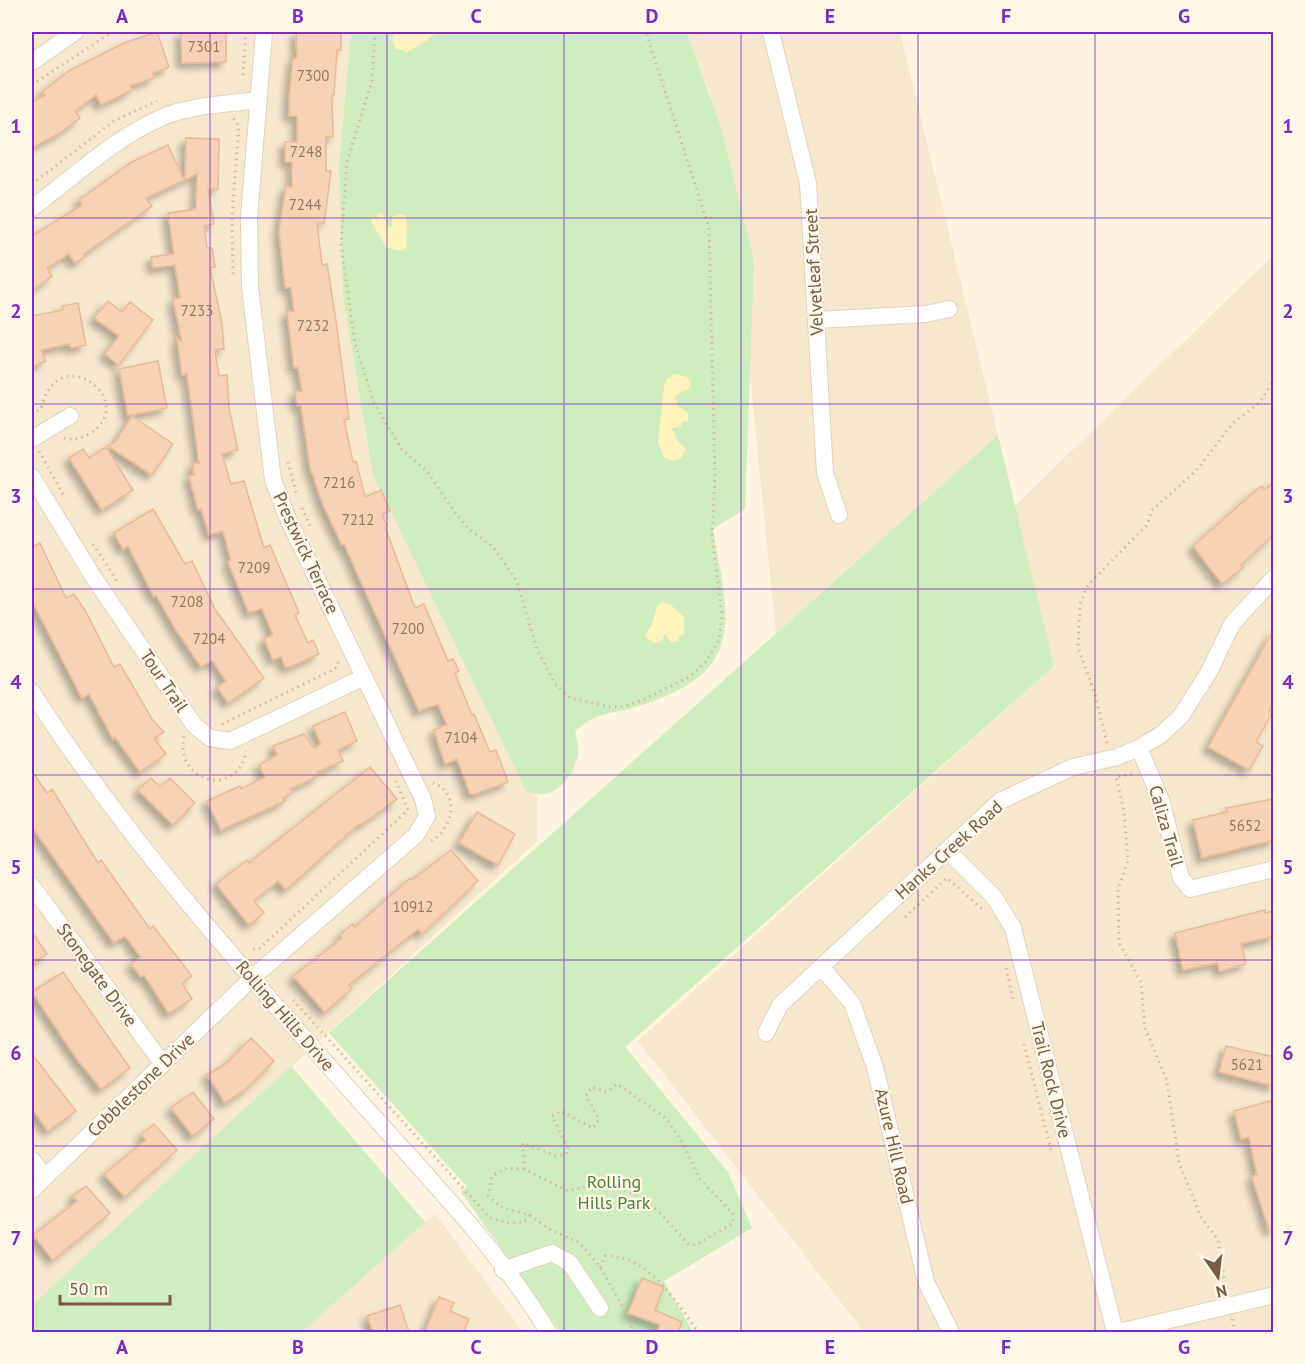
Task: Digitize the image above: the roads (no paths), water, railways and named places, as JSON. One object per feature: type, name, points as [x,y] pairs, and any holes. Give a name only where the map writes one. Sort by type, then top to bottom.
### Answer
[{"type":"street","points":[[32,62],[75,32]]},
{"type":"street","name":"Prestwick Terrace","points":[[251,979],[416,835],[427,816],[423,799],[288,519],[273,480],[250,287],[249,218],[264,32]]},
{"type":"street","name":"Velvetleaf Street","points":[[771,32],[808,183],[825,473],[838,515]]},
{"type":"street","points":[[32,208],[125,136],[165,116],[202,107],[258,100]]},
{"type":"street","points":[[817,320],[926,314],[949,309]]},
{"type":"street","points":[[36,443],[70,416]]},
{"type":"street","name":"Tour Trail","points":[[32,477],[94,578],[188,715],[210,738],[230,741],[364,677]]},
{"type":"street","name":"Hanks Creek Road","points":[[766,1033],[780,1005],[1000,801],[1073,767],[1117,757],[1139,748],[1162,734],[1181,716],[1209,672],[1232,624],[1274,578]]},
{"type":"street","name":"Rolling Hills Drive","points":[[32,692],[62,740],[202,922],[443,1195],[503,1270],[548,1332]]},
{"type":"street","name":"Caliza Trail","points":[[1139,748],[1161,800],[1179,870],[1190,889],[1274,870]]},
{"type":"street","name":"Trail Rock Drive","points":[[947,850],[994,897],[1013,928],[1117,1332]]},
{"type":"street","name":"Stonegate Drive","points":[[32,886],[163,1064]]},
{"type":"street","name":"Azure Hill Road","points":[[821,967],[852,1003],[875,1066],[926,1282],[951,1332]]},
{"type":"street","name":"Cobblestone Drive","points":[[32,1190],[251,979]]},
{"type":"street","points":[[32,1160],[45,1178]]},
{"type":"street","points":[[503,1270],[552,1253],[570,1263],[600,1308]]},
{"type":"street","points":[[1117,1332],[1274,1295]]},
{"type":"park label","name":"Rolling Hills Park","points":[[614,1192]]}]
